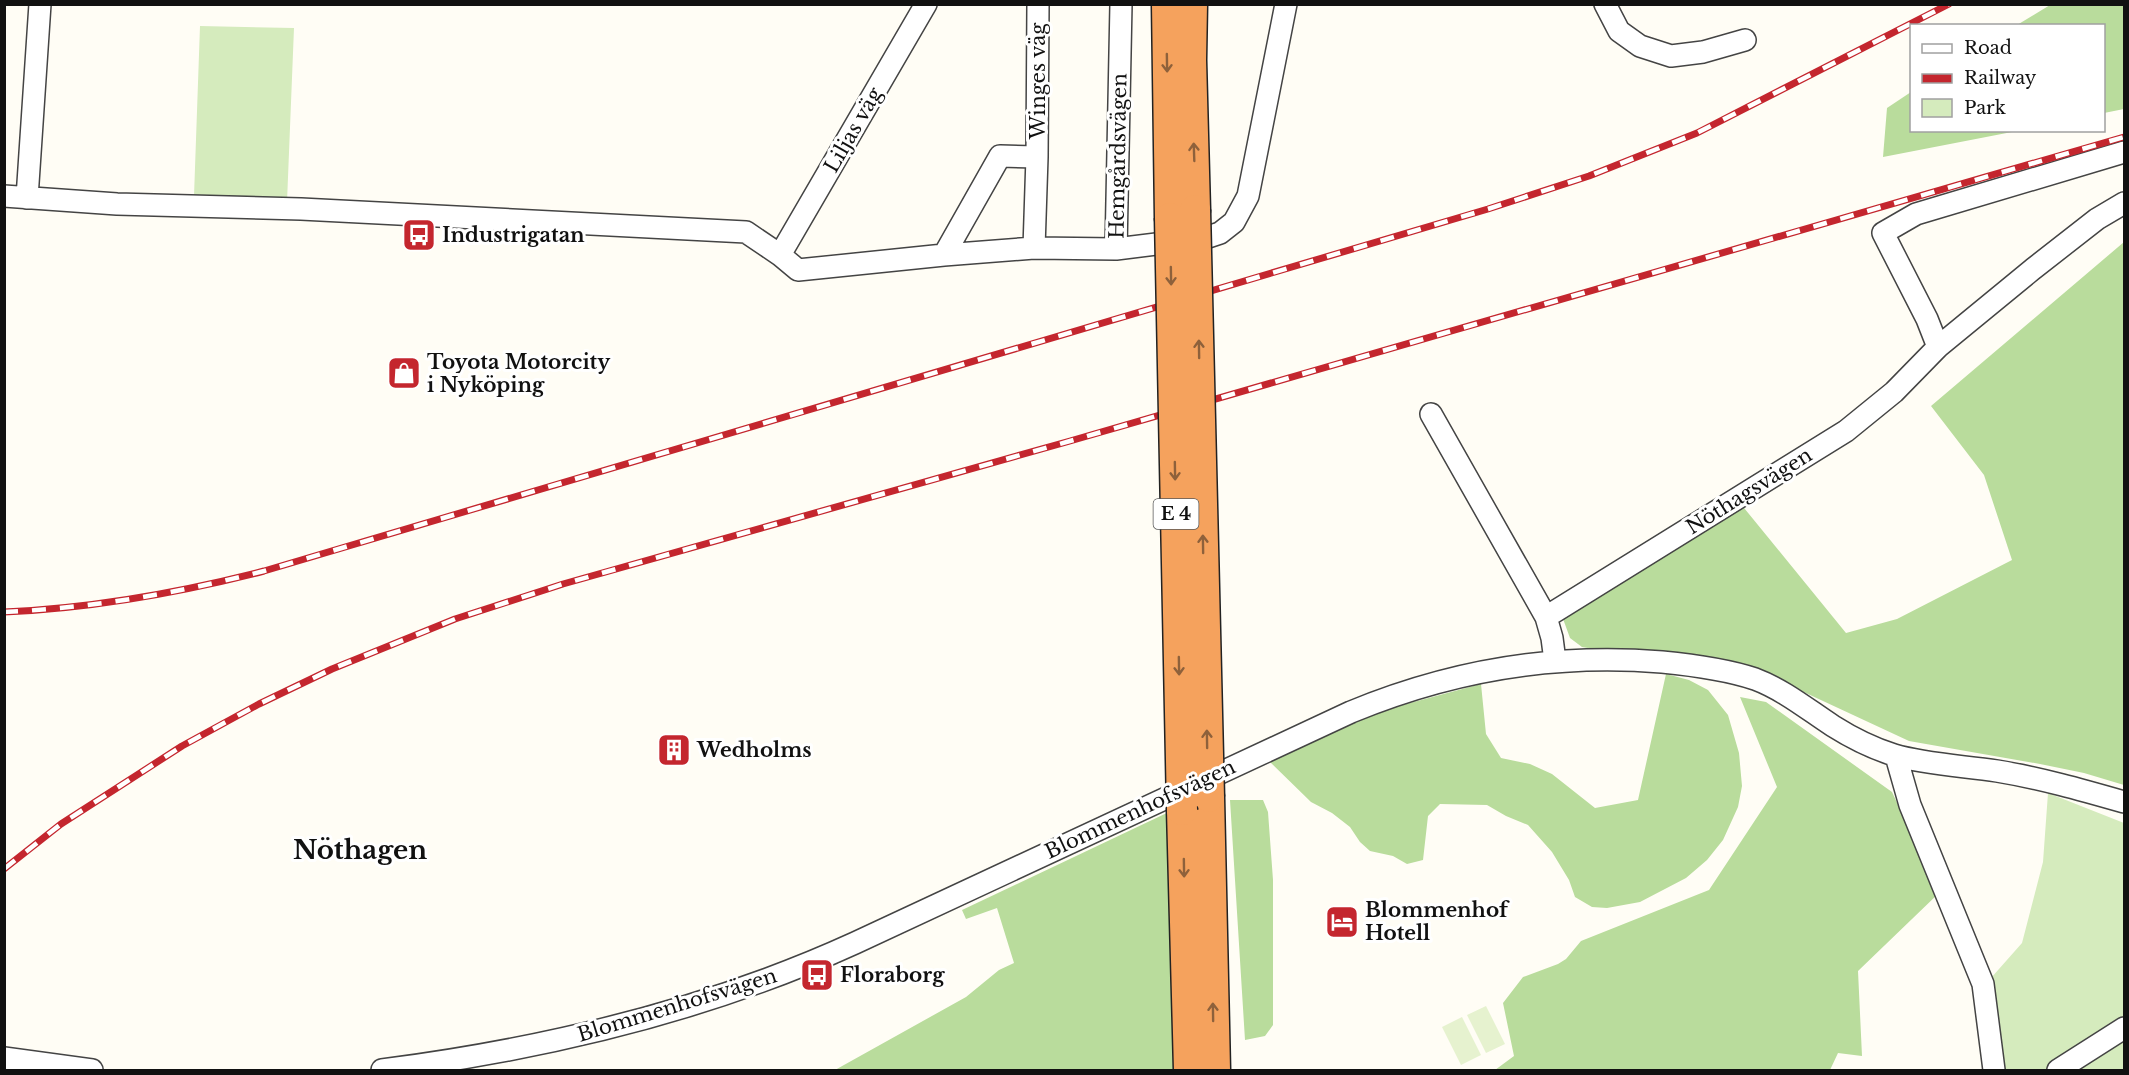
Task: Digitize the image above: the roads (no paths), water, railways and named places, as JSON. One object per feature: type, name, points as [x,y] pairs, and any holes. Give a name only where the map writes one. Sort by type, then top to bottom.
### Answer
[{"type":"highway","name":"E 4","points":[[1167,4],[1183,214],[1196,803],[1189,1071]]},
{"type":"highway","name":"E 4","points":[[1183,214],[1192,4]]},
{"type":"highway","name":"E 4","points":[[1196,803],[1215,1071]]},
{"type":"street","points":[[27,198],[40,4]]},
{"type":"street","name":"Liljas väg","points":[[780,255],[926,4]]},
{"type":"street","name":"Winges väg","points":[[1034,248],[1038,4]]},
{"type":"street","name":"Hemgårdsvägen","points":[[1121,4],[1116,249],[1205,238],[1220,233],[1234,222],[1248,196],[1287,4]]},
{"type":"street","points":[[1605,4],[1607,12],[1622,33],[1640,46],[1671,56],[1703,52],[1745,40]]},
{"type":"street","points":[[1938,347],[1927,319],[1882,233],[1916,214],[2124,152]]},
{"type":"street","name":"Winges väg","points":[[944,255],[999,156],[1037,158]]},
{"type":"street","points":[[4,196],[117,204],[312,210],[746,232],[798,270],[1034,248],[1116,249]]},
{"type":"street","name":"Nöthagsvägen","points":[[1545,616],[1846,431],[1894,392],[1938,347],[2097,219],[2124,203]]},
{"type":"street","points":[[1431,414],[1545,616],[1552,638],[1555,661]]},
{"type":"street","name":"Blommenhofsvägen","points":[[385,1070],[493,1053],[575,1036],[741,990],[808,965],[1300,734],[1377,701],[1464,676],[1506,667],[1555,661],[1609,659],[1662,662],[1722,670],[1754,679],[1784,692],[1865,745],[1896,756],[2000,772],[2063,785],[2124,802]]},
{"type":"street","points":[[1896,756],[1910,805],[1983,984],[1994,1071]]},
{"type":"street","points":[[2058,1071],[2124,1028]]},
{"type":"street","points":[[4,1058],[92,1071]]},
{"type":"railway","points":[[4,612],[70,607],[135,598],[264,571],[1488,209],[1589,176],[1697,133],[1949,4]]},
{"type":"railway","points":[[4,869],[61,824],[182,746],[259,704],[332,669],[455,619],[563,584],[1070,441],[2124,137]]},
{"type":"place","name":"Industrigatan","points":[[419,235]]},
{"type":"place","name":"Toyota Motorcity i Nyköping","points":[[404,373]]},
{"type":"place","name":"Wedholms","points":[[674,750]]},
{"type":"place","name":"Blommenhof Hotell","points":[[1342,922]]},
{"type":"place","name":"Floraborg","points":[[817,975]]},
{"type":"district","name":"Nöthagen","points":[[360,850]]}]
